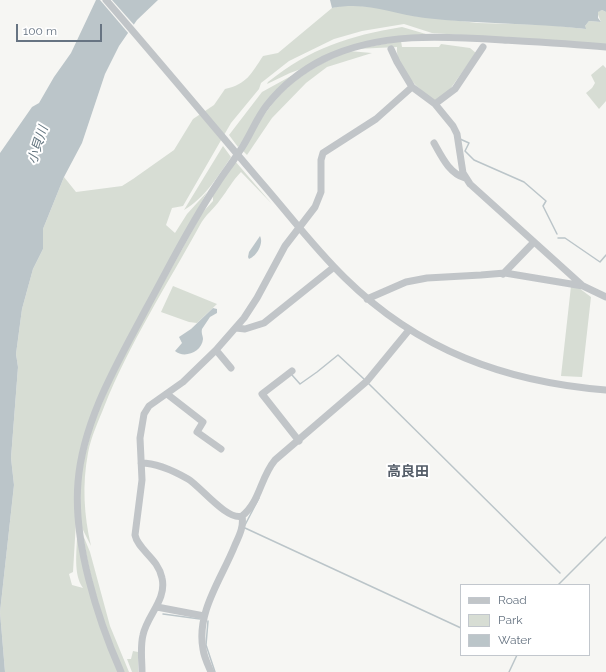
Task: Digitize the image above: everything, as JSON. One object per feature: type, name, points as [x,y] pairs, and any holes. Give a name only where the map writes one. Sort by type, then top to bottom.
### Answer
[{"type":"street","points":[[106,0],[299,227],[334,267],[367,299],[409,330],[455,355],[498,372],[558,386],[606,390]]},
{"type":"street","points":[[122,672],[105,632],[82,547],[77,502],[79,472],[84,446],[100,400],[131,337],[198,213],[259,115],[283,87],[298,75],[322,60],[349,49],[399,39],[450,37],[606,46]]},
{"type":"street","points":[[435,104],[455,89],[483,47]]},
{"type":"street","points":[[391,49],[412,87],[435,104],[448,118],[455,129],[465,178]]},
{"type":"street","points":[[142,672],[143,636],[162,592],[162,578],[155,561],[137,542],[135,535],[142,480],[140,438],[144,414],[149,406],[178,387],[216,350],[236,328],[257,298],[285,246],[312,213],[318,202],[321,186],[321,160],[323,153],[376,119],[412,87]]},
{"type":"street","points":[[434,143],[448,166],[458,176],[465,178],[583,286],[606,297]]},
{"type":"street","points":[[503,274],[534,242]]},
{"type":"street","points":[[236,328],[245,329],[264,323],[334,267]]},
{"type":"street","points":[[367,299],[406,282],[427,278],[503,274],[583,286]]},
{"type":"street","points":[[141,463],[158,466],[188,479],[222,508],[237,517],[242,516],[253,505],[268,469],[286,450],[299,441],[367,381],[409,330]]},
{"type":"street","points":[[216,350],[231,368]]},
{"type":"street","points":[[292,371],[262,394],[299,441]]},
{"type":"street","points":[[167,394],[203,422],[197,432],[221,450]]},
{"type":"street","points":[[211,672],[202,648],[204,616],[210,599],[225,570],[239,535],[243,523],[242,516]]},
{"type":"street","points":[[156,607],[204,616]]},
{"type":"green space","points":[[345,5],[376,7],[415,16],[478,23],[550,25],[585,29],[585,26],[589,21],[601,22],[597,12],[602,10],[606,12],[606,45],[432,33],[404,24],[362,31],[334,39],[289,61],[261,83],[259,89],[231,123],[183,206],[172,208],[166,225],[175,233],[187,214],[207,192],[125,344],[80,454],[73,572],[69,574],[72,585],[83,588],[77,570],[77,535],[118,672],[5,672],[0,612],[14,485],[11,458],[18,367],[16,354],[22,309],[33,269],[43,249],[43,229],[64,177],[76,192],[122,186],[174,150],[193,119],[214,105],[225,89],[244,81],[263,56],[278,53],[332,8]]},
{"type":"green space","points":[[402,27],[426,34],[386,38],[290,73],[267,84],[299,60],[331,45],[347,39]]},
{"type":"green space","points":[[401,41],[402,47],[439,47],[441,44],[470,48],[476,53],[448,92],[435,102],[416,85],[404,71],[397,55],[397,47],[356,49]]},
{"type":"green space","points":[[349,51],[372,53],[327,67],[306,83],[272,118],[247,155],[243,151],[263,117],[274,102],[286,90],[313,69],[330,59]]},
{"type":"green space","points":[[603,65],[606,68],[606,101],[599,109],[586,93],[595,83],[591,75]]},
{"type":"green space","points":[[291,76],[293,77],[238,147],[229,135],[262,92]]},
{"type":"green space","points":[[223,146],[231,157],[216,179],[198,200],[184,210]]},
{"type":"green space","points":[[235,161],[272,204],[241,172],[218,203],[202,221],[125,360],[89,447],[84,488],[87,523],[91,546],[81,526],[80,513],[81,470],[93,425],[117,367],[202,213],[213,201],[213,194]]},
{"type":"green space","points":[[173,286],[217,304],[197,323],[189,322],[161,312]]},
{"type":"green space","points":[[571,286],[579,288],[591,297],[582,377],[561,376]]},
{"type":"green space","points":[[83,535],[90,552],[110,626],[129,672],[124,672],[105,622],[94,588]]},
{"type":"green space","points":[[133,651],[138,652],[138,672],[132,672],[127,659],[131,659]]},
{"type":"water","name":"小貝川","points":[[96,0],[158,0],[137,20],[119,46],[105,74],[82,143],[64,177],[43,229],[43,249],[33,269],[22,309],[16,354],[18,367],[11,458],[14,485],[0,612],[0,153],[32,107],[39,103],[54,77],[71,53]]},
{"type":"water","points":[[330,0],[606,0],[606,12],[602,10],[598,12],[598,18],[601,22],[589,21],[585,26],[586,29],[425,18],[357,6],[332,8]]},
{"type":"water","points":[[260,236],[261,242],[259,249],[255,255],[249,259],[249,252]]},
{"type":"water","points":[[213,308],[217,309],[217,313],[210,317],[202,329],[202,344],[196,351],[183,354],[175,351],[182,343],[179,337],[191,329]]},
{"type":"water","points":[[0,612],[5,672],[0,672]]},
{"type":"pier","points":[[100,0],[112,0],[135,26],[129,34]]},
{"type":"waterway","points":[[460,139],[469,143],[465,151],[474,160],[524,182],[546,201],[543,206],[557,234]]},
{"type":"waterway","points":[[558,238],[565,238],[600,262],[606,255]]},
{"type":"waterway","points":[[292,375],[300,384],[338,355],[364,379]]},
{"type":"waterway","points":[[369,384],[560,573]]},
{"type":"waterway","points":[[245,525],[259,498]]},
{"type":"waterway","points":[[245,528],[460,628]]},
{"type":"waterway","points":[[559,584],[606,537]]},
{"type":"waterway","points":[[163,614],[200,619]]},
{"type":"waterway","points":[[208,621],[206,645],[215,672]]},
{"type":"waterway","points":[[509,672],[517,656]]},
{"type":"district","name":"高良田","points":[[408,472]]}]
